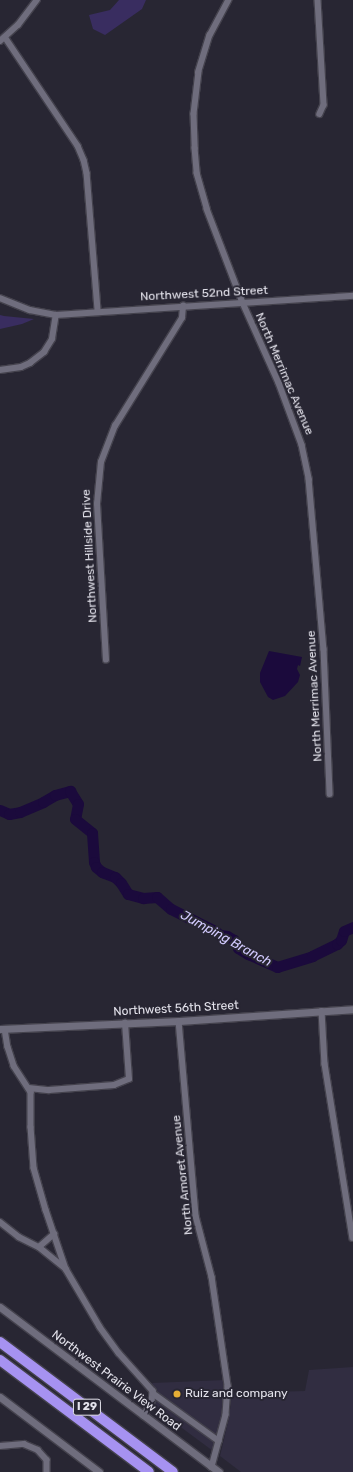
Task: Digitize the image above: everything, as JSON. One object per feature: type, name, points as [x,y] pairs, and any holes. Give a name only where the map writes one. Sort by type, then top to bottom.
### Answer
[{"type":"highway","name":"I 29","points":[[0,1342],[173,1472]]},
{"type":"highway","name":"I 29","points":[[0,1360],[150,1472]]},
{"type":"street","points":[[37,0],[22,20],[2,39],[78,146],[84,160],[87,173],[98,312]]},
{"type":"street","name":"North Merrimac Avenue","points":[[229,0],[210,35],[198,72],[194,114],[197,173],[207,209],[243,303],[284,397],[302,445],[309,479],[324,649],[330,794]]},
{"type":"street","points":[[318,0],[324,105],[320,114]]},
{"type":"street","name":"Northwest 52nd Street","points":[[0,298],[30,310],[56,315],[353,296]]},
{"type":"street","name":"Northwest Hillside Drive","points":[[106,660],[97,504],[98,478],[101,462],[115,426],[182,318],[183,306]]},
{"type":"street","points":[[0,370],[21,367],[30,363],[44,352],[52,339],[56,315]]},
{"type":"street","name":"Northwest 56th Street","points":[[2,1029],[179,1021],[353,1009]]},
{"type":"street","points":[[322,1011],[325,1064],[353,1238]]},
{"type":"street","name":"North Amoret Avenue","points":[[179,1021],[196,1216],[212,1276],[228,1386],[228,1406],[212,1466]]},
{"type":"street","points":[[29,1088],[49,1090],[114,1085],[129,1079],[125,1023]]},
{"type":"street","points":[[2,1029],[14,1066],[29,1088],[32,1096],[31,1128],[34,1168],[66,1269],[100,1327],[120,1353],[150,1387],[154,1394],[219,1441]]},
{"type":"street","points":[[0,1222],[20,1237],[39,1247],[66,1269]]},
{"type":"street","points":[[39,1247],[54,1234]]},
{"type":"street","name":"Northwest Prairie View Road","points":[[0,1307],[219,1472]]},
{"type":"street","points":[[144,1416],[154,1394]]},
{"type":"street","points":[[0,1397],[99,1472]]},
{"type":"street","points":[[0,1446],[24,1444],[38,1450],[47,1460],[47,1472]]},
{"type":"shaded area","points":[[119,0],[146,0],[142,9],[105,35],[93,29],[89,15],[110,10]]},
{"type":"shaded area","points":[[0,315],[34,319],[22,324],[0,329]]},
{"type":"shaded area","points":[[269,651],[302,657],[300,666],[298,665],[297,669],[300,675],[298,682],[285,696],[273,700],[268,697],[260,682],[260,673]]},
{"type":"shaded area","points":[[353,1367],[353,1472],[241,1472],[220,1456],[229,1418],[232,1393],[305,1391],[309,1370]]},
{"type":"shaded area","points":[[225,1380],[224,1407],[216,1444],[213,1451],[155,1408],[157,1394],[152,1383]]},
{"type":"waterway","name":"Jumping Branch","points":[[0,810],[9,814],[20,812],[55,795],[70,791],[78,804],[75,819],[92,833],[94,862],[96,867],[102,872],[115,877],[128,894],[143,898],[157,897],[171,909],[220,935],[227,936],[234,940],[238,948],[248,954],[277,967],[312,956],[337,944],[341,940],[344,931],[353,927]]},
{"type":"place","name":"Ruiz and company","points":[[177,1394]]}]
